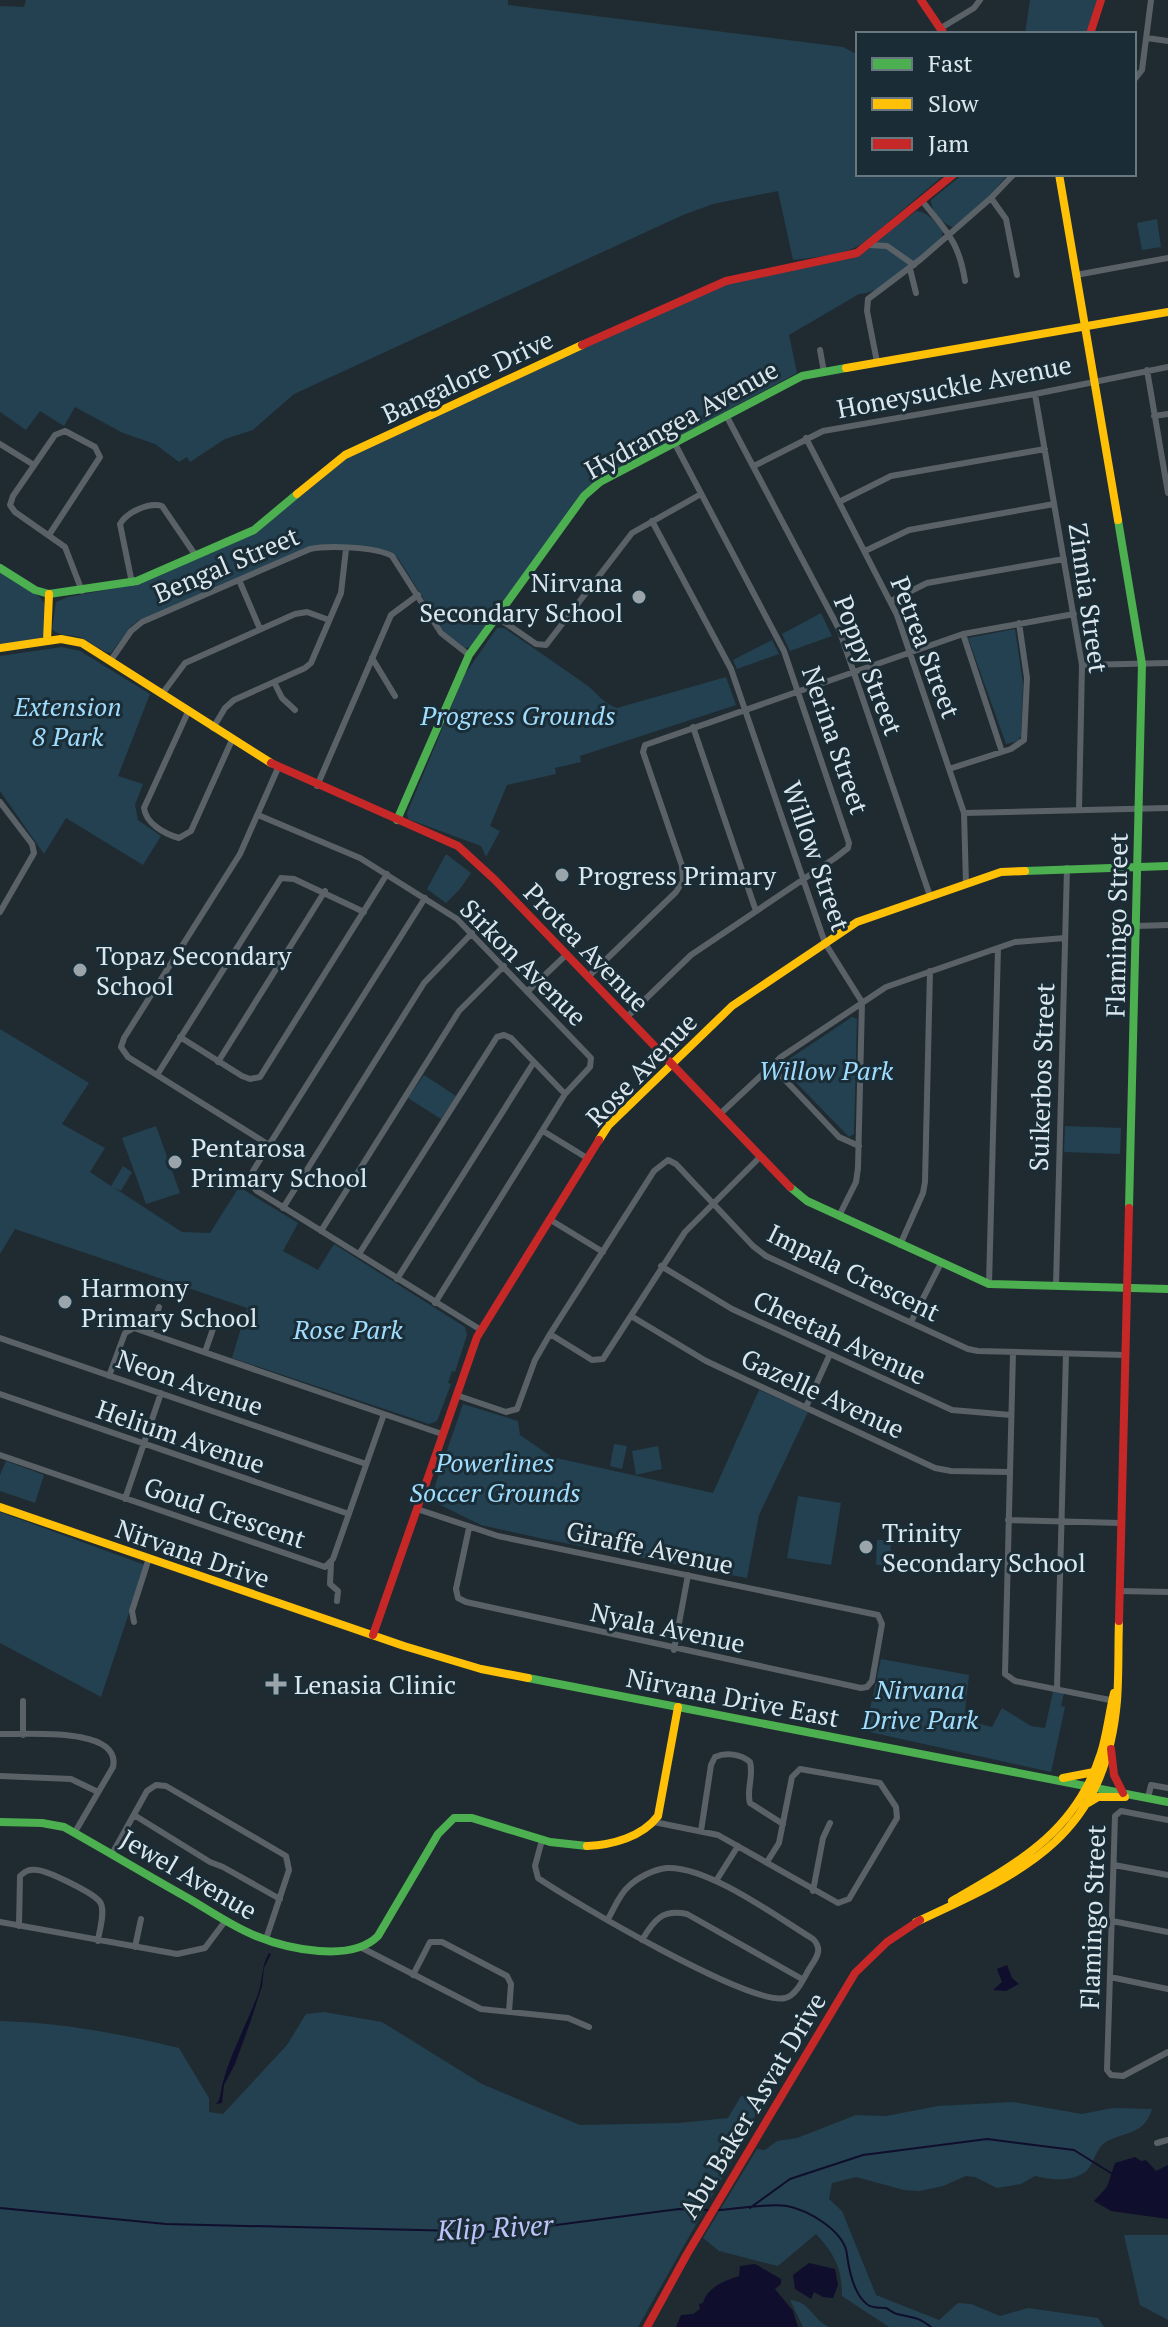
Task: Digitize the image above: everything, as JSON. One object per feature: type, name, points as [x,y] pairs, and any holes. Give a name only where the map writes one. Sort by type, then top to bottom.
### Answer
[{"type":"street","points":[[921,0],[943,31],[980,0]]},
{"type":"street","points":[[1091,32],[1101,0]]},
{"type":"street","points":[[1136,78],[1142,70],[1151,0]]},
{"type":"street","points":[[1147,38],[1168,41]]},
{"type":"street","name":"Bangalore Drive","points":[[49,594],[132,583],[254,530],[338,459],[712,285],[857,253],[952,176]]},
{"type":"street","points":[[877,362],[867,302],[873,294],[912,267],[1012,176]]},
{"type":"street","name":"Flamingo Street","points":[[1059,176],[1142,664],[1116,1684],[1111,1745],[1092,1787]]},
{"type":"street","points":[[991,198],[1006,219],[1017,275]]},
{"type":"street","points":[[923,202],[960,252],[965,281]]},
{"type":"street","points":[[887,246],[888,230]]},
{"type":"street","points":[[869,245],[887,246],[912,267],[916,293]]},
{"type":"street","points":[[1076,275],[1168,258]]},
{"type":"street","name":"Hydrangea Avenue","points":[[397,820],[469,655],[590,489],[604,479],[796,378],[1168,312]]},
{"type":"street","points":[[820,350],[824,372]]},
{"type":"street","name":"Honeysuckle Avenue","points":[[754,466],[823,431],[1168,367]]},
{"type":"street","points":[[1147,370],[1168,493]]},
{"type":"street","name":"Zinnia Street","points":[[1035,394],[1082,665],[1079,809]]},
{"type":"street","points":[[1154,416],[1168,414]]},
{"type":"street","name":"Poppy Street","points":[[726,415],[835,621],[930,896]]},
{"type":"street","points":[[49,535],[98,461],[100,452],[69,433],[60,431],[13,496],[10,505],[15,512],[67,549],[82,591]]},
{"type":"street","name":"Petrea Street","points":[[806,438],[891,601],[910,652],[964,813],[966,884]]},
{"type":"street","name":"Nerina Street","points":[[627,1017],[691,955],[845,850],[849,843],[782,646],[674,442]]},
{"type":"street","points":[[0,444],[34,465]]},
{"type":"street","points":[[839,502],[891,476],[1045,449]]},
{"type":"street","points":[[497,617],[536,644],[543,646],[549,643],[628,537],[701,494]]},
{"type":"street","points":[[132,583],[120,524],[123,518],[136,511],[155,504],[162,506],[196,556]]},
{"type":"street","points":[[865,551],[909,530],[1054,504]]},
{"type":"street","name":"Willow Street","points":[[652,521],[726,660],[825,943],[862,1002]]},
{"type":"street","name":"Bengal Street","points":[[111,660],[138,624],[310,549],[324,547],[388,554],[398,563],[446,638],[469,655]]},
{"type":"street","points":[[213,728],[230,703],[308,666],[341,593],[346,549]]},
{"type":"street","points":[[891,601],[927,583],[1064,559]]},
{"type":"street","points":[[0,568],[35,590],[49,594],[47,641]]},
{"type":"street","points":[[239,580],[260,629]]},
{"type":"street","points":[[317,787],[391,615],[418,595]]},
{"type":"street","points":[[162,694],[185,663],[260,629],[301,613],[329,620]]},
{"type":"street","points":[[588,977],[676,892],[683,881],[682,866],[643,752],[644,746],[963,634],[1074,614]]},
{"type":"street","points":[[949,769],[1022,743],[1026,732],[1027,678],[1019,623]]},
{"type":"street","points":[[963,634],[1002,752]]},
{"type":"street","name":"Protea Avenue","points":[[0,648],[47,641],[76,641],[111,660],[278,768],[466,852],[799,1196],[989,1284],[1168,1289]]},
{"type":"street","points":[[372,658],[395,696]]},
{"type":"street","points":[[1082,665],[1168,663]]},
{"type":"street","points":[[274,682],[282,698],[295,710]]},
{"type":"street","points":[[188,712],[144,808],[146,818],[159,828],[179,838],[191,831],[232,740]]},
{"type":"street","points":[[693,727],[756,911]]},
{"type":"street","points":[[269,1145],[125,1054],[121,1047],[240,854],[278,768]]},
{"type":"street","points":[[0,912],[34,853],[32,844],[1,807]]},
{"type":"street","points":[[964,813],[1168,808]]},
{"type":"street","name":"Sirkon Avenue","points":[[258,815],[360,858],[459,920],[589,1055],[590,1067],[565,1094]]},
{"type":"street","name":"Rose Avenue","points":[[373,1635],[481,1330],[613,1119],[739,1000],[857,922],[1009,871],[1168,866]]},
{"type":"street","name":"Suikerbos Street","points":[[1056,1286],[1067,868]]},
{"type":"street","points":[[180,1037],[247,1078],[261,1076],[387,874]]},
{"type":"street","points":[[157,1075],[279,880],[290,878],[325,891],[364,912]]},
{"type":"street","points":[[218,1062],[325,891]]},
{"type":"street","points":[[425,898],[269,1145],[250,1177],[251,1185],[481,1330]]},
{"type":"street","points":[[1136,926],[1168,925]]},
{"type":"street","points":[[283,1208],[424,983],[472,933]]},
{"type":"street","points":[[720,1114],[771,1065],[891,985],[1020,941],[1065,938]]},
{"type":"street","points":[[989,1284],[998,948]]},
{"type":"street","points":[[528,991],[567,954]]},
{"type":"street","points":[[321,1231],[459,1011],[504,966]]},
{"type":"street","points":[[900,1245],[925,1182],[930,971]]},
{"type":"street","points":[[839,1216],[856,1182],[862,1002]]},
{"type":"street","points":[[359,1254],[495,1039],[508,1036],[565,1094],[435,1303]]},
{"type":"street","points":[[397,1279],[534,1062]]},
{"type":"street","points":[[771,1065],[839,1137],[859,1146]]},
{"type":"street","points":[[543,1131],[587,1158]]},
{"type":"street","points":[[550,1334],[587,1358],[600,1361],[685,1232],[761,1156]]},
{"type":"street","name":"Impala Crescent","points":[[456,1395],[506,1412],[515,1410],[535,1360],[550,1334],[654,1171],[664,1161],[671,1160],[766,1256],[973,1350],[1125,1355]]},
{"type":"street","points":[[549,1219],[603,1252]]},
{"type":"street","points":[[911,1322],[941,1263]]},
{"type":"street","name":"Cheetah Avenue","points":[[661,1266],[732,1309],[952,1410],[1011,1415]]},
{"type":"street","points":[[150,1333],[159,1307]]},
{"type":"street","name":"Gazelle Avenue","points":[[631,1316],[706,1361],[935,1468],[1009,1472]]},
{"type":"street","points":[[205,1352],[214,1326]]},
{"type":"street","points":[[109,1376],[126,1331],[134,1328],[442,1434]]},
{"type":"street","name":"Neon Avenue","points":[[0,1338],[366,1464]]},
{"type":"street","points":[[1013,1352],[1004,1669],[1007,1678],[1015,1681],[1114,1700]]},
{"type":"street","points":[[806,1407],[830,1354]]},
{"type":"street","points":[[1057,1688],[1066,1354]]},
{"type":"street","points":[[125,1499],[161,1393]]},
{"type":"street","name":"Helium Avenue","points":[[0,1394],[349,1514]]},
{"type":"street","name":"Goud Crescent","points":[[0,1455],[321,1567],[331,1563],[384,1414]]},
{"type":"street","name":"Nirvana Drive","points":[[0,1507],[373,1635]]},
{"type":"street","name":"Giraffe Avenue","points":[[417,1509],[469,1528],[878,1615]]},
{"type":"street","points":[[1008,1520],[1121,1523]]},
{"type":"street","name":"Nyala Avenue","points":[[469,1528],[456,1589],[461,1601],[674,1650],[864,1688],[872,1681],[878,1652],[882,1624],[878,1615]]},
{"type":"street","points":[[134,1622],[132,1611],[149,1558]]},
{"type":"street","points":[[331,1563],[330,1584],[338,1591],[337,1601]]},
{"type":"street","points":[[674,1650],[688,1575]]},
{"type":"street","points":[[1119,1591],[1168,1592]]},
{"type":"street","name":"Nirvana Drive East","points":[[373,1635],[481,1669],[1145,1798]]},
{"type":"street","name":"Flamingo Street","points":[[1092,1787],[1114,1700]]},
{"type":"street","points":[[23,1701],[23,1735]]},
{"type":"street","points":[[362,1948],[378,1936],[438,1834],[452,1819],[473,1818],[570,1846],[622,1840],[654,1822],[659,1813],[678,1707]]},
{"type":"street","points":[[0,1734],[79,1735],[111,1752],[113,1767],[75,1832]]},
{"type":"street","points":[[1111,1745],[1116,1780],[1123,1793]]},
{"type":"street","points":[[701,1831],[711,1765],[715,1757],[724,1754],[750,1762],[750,1803],[783,1824]]},
{"type":"street","points":[[654,1822],[718,1835],[813,1891],[842,1903],[856,1889],[897,1818],[896,1807],[885,1788],[874,1781],[800,1769],[792,1777],[778,1847],[767,1862]]},
{"type":"street","points":[[1061,1780],[1094,1772]]},
{"type":"street","points":[[0,1776],[63,1777],[77,1780],[98,1792]]},
{"type":"street","points":[[1061,1780],[1075,1793],[1074,1810]]},
{"type":"street","points":[[112,1854],[149,1788],[161,1785],[286,1856],[289,1863],[266,1939]]},
{"type":"street","points":[[1145,1798],[1151,1785],[1168,1788]]},
{"type":"street","name":"Abu Baker Asvat Drive","points":[[916,1922],[1023,1870],[1061,1839],[1087,1804],[1092,1787]]},
{"type":"street","name":"Abu Baker Asvat Drive","points":[[647,2327],[698,2235],[855,1973],[887,1942],[916,1922],[1027,1857],[1055,1834],[1092,1787]]},
{"type":"street","points":[[1087,1804],[1098,1797],[1168,1802]]},
{"type":"street","name":"Flamingo Street","points":[[1168,1820],[1124,1811],[1116,1813],[1107,2066],[1111,2075],[1123,2076],[1168,2052]]},
{"type":"street","points":[[134,1815],[210,1862],[280,1899]]},
{"type":"street","name":"Jewel Avenue","points":[[0,1822],[52,1824],[75,1832],[226,1920],[266,1939],[306,1951],[362,1948]]},
{"type":"street","points":[[813,1891],[824,1834],[830,1823]]},
{"type":"street","points":[[542,1840],[535,1866],[538,1878],[642,1940],[714,1976],[783,1999],[791,1996],[818,1953],[817,1942],[716,1881],[690,1871],[661,1869],[626,1889],[608,1919]]},
{"type":"street","points":[[716,1881],[738,1846]]},
{"type":"street","points":[[1114,1865],[1168,1875]]},
{"type":"street","points":[[19,1926],[20,1876],[27,1871],[38,1870],[98,1900],[102,1908],[98,1941]]},
{"type":"street","points":[[642,1940],[658,1917],[671,1912],[687,1914],[802,1979]]},
{"type":"street","points":[[135,1947],[141,1919]]},
{"type":"street","points":[[0,1922],[177,1954],[194,1953],[205,1948],[226,1920]]},
{"type":"street","points":[[1112,1921],[1168,1932]]},
{"type":"street","points":[[413,1975],[430,1942],[442,1942],[507,1976],[511,1988],[509,2012]]},
{"type":"street","points":[[362,1948],[476,2007],[572,2019],[589,2027]]},
{"type":"street","points":[[1110,1977],[1168,1989]]},
{"type":"street","points":[[1157,2143],[1168,2140]]},
{"type":"green space","points":[[26,0],[508,0],[508,5],[843,47],[856,54],[856,176],[943,176],[865,242],[821,257],[793,260],[778,191],[713,204],[683,215],[294,394],[253,430],[225,439],[190,462],[187,457],[179,462],[155,444],[123,433],[75,407],[64,426],[40,411],[26,430],[0,412],[0,6],[24,7]]},
{"type":"green space","points":[[1030,0],[1097,0],[1087,32],[1025,32]]},
{"type":"green space","points":[[961,176],[1006,176],[985,201],[953,227],[938,216],[931,200]]},
{"type":"green space","points":[[916,211],[928,215],[937,224],[943,231],[941,239],[892,281],[859,294],[789,335],[797,373],[597,480],[472,647],[464,648],[446,635],[398,558],[386,550],[321,545],[139,620],[111,653],[83,639],[52,629],[56,602],[137,584],[255,533],[339,461],[720,285],[853,258]]},
{"type":"green space","points":[[1157,219],[1161,247],[1142,250],[1137,223]]},
{"type":"green space","points":[[0,572],[34,592],[44,602],[46,614],[41,638],[0,645]]},
{"type":"green space","points":[[821,613],[832,636],[790,651],[782,634]]},
{"type":"green space","name":"Progress Grounds","points":[[497,628],[504,628],[617,708],[726,677],[736,705],[580,756],[581,762],[555,768],[556,774],[507,785],[490,826],[500,831],[486,857],[481,846],[408,819],[407,813],[465,674]]},
{"type":"green space","points":[[1015,629],[1023,684],[1021,736],[1018,741],[1006,744],[968,638]]},
{"type":"green space","points":[[772,640],[779,654],[737,669],[733,660]]},
{"type":"green space","name":"Extension 8 Park","points":[[62,647],[80,651],[150,694],[118,776],[143,784],[135,805],[138,820],[161,836],[143,865],[66,818],[44,854],[0,791],[0,656]]},
{"type":"green space","points":[[446,854],[471,873],[446,903],[427,889]]},
{"type":"green space","name":"Willow Park","points":[[852,1017],[857,1019],[854,1134],[849,1137],[782,1068],[783,1063]]},
{"type":"green space","name":"Rose Park","points":[[0,1029],[89,1083],[62,1124],[105,1148],[90,1172],[111,1186],[123,1166],[132,1172],[121,1191],[113,1187],[182,1232],[210,1233],[239,1187],[298,1223],[283,1251],[318,1270],[334,1244],[465,1327],[467,1335],[437,1421],[429,1424],[232,1358],[247,1308],[15,1229],[0,1254]]},
{"type":"green space","points":[[424,1075],[456,1096],[441,1119],[408,1098]]},
{"type":"green space","points":[[156,1126],[180,1193],[146,1204],[122,1138]]},
{"type":"green space","points":[[1065,1126],[1121,1128],[1120,1154],[1064,1152]]},
{"type":"green space","name":"Powerlines Soccer Grounds","points":[[759,1390],[808,1412],[759,1515],[747,1578],[481,1525],[430,1500],[463,1404],[518,1421],[520,1435],[552,1457],[713,1493]]},
{"type":"green space","points":[[614,1444],[627,1446],[622,1469],[610,1466]]},
{"type":"green space","points":[[658,1446],[662,1469],[636,1475],[632,1451]]},
{"type":"green space","points":[[6,1461],[44,1475],[35,1503],[0,1491],[0,1475]]},
{"type":"green space","points":[[798,1496],[841,1503],[831,1565],[787,1558]]},
{"type":"green space","points":[[0,1512],[145,1565],[101,1697],[0,1643]]},
{"type":"green space","points":[[877,1540],[891,1540],[890,1565],[876,1565]]},
{"type":"green space","name":"Nirvana Drive Park","points":[[881,1659],[969,1675],[964,1720],[992,1727],[1002,1708],[1031,1726],[1045,1728],[1053,1692],[1064,1693],[1061,1706],[1065,1707],[1051,1772],[865,1731]]},
{"type":"green space","points":[[324,2012],[382,2022],[482,2084],[580,2125],[679,2123],[728,2118],[741,2096],[762,2102],[638,2327],[0,2327],[0,2021],[90,2030],[179,2048],[209,2098],[209,2112],[223,2114],[287,2045],[306,2014]]},
{"type":"green space","points":[[1013,2102],[1082,2114],[1113,2108],[1152,2109],[1143,2125],[1102,2145],[1088,2169],[1067,2179],[1035,2176],[1021,2184],[997,2188],[966,2176],[920,2191],[904,2190],[856,2177],[832,2183],[829,2199],[842,2211],[876,2295],[939,2320],[958,2303],[971,2304],[1000,2316],[1028,2308],[1098,2318],[1104,2327],[889,2327],[842,2296],[836,2262],[816,2234],[778,2266],[719,2251],[703,2238],[757,2149],[765,2150],[777,2141],[797,2138],[856,2115],[886,2116],[938,2106]]},
{"type":"green space","points":[[1124,2235],[1168,2235],[1168,2320],[1140,2305]]},
{"type":"green space","points":[[790,2300],[807,2307],[829,2327],[803,2327]]},
{"type":"shaded area","points":[[271,1954],[264,1968],[262,1986],[250,2023],[224,2085],[222,2103],[216,2104],[230,2060],[258,1994],[265,1963]]},
{"type":"shaded area","points":[[1007,1965],[1012,1978],[1019,1984],[1006,1991],[993,1990],[1002,1982],[997,1969]]},
{"type":"shaded area","points":[[1135,2157],[1146,2160],[1156,2171],[1168,2165],[1168,2219],[1111,2211],[1094,2201],[1107,2187],[1115,2163]]},
{"type":"shaded area","points":[[809,2263],[835,2269],[838,2285],[833,2298],[814,2292],[811,2299],[795,2289],[793,2275]]},
{"type":"shaded area","points":[[755,2264],[781,2279],[781,2284],[775,2289],[793,2311],[798,2327],[676,2327],[681,2315],[693,2314],[700,2309],[699,2304],[712,2289],[739,2276],[740,2266]]},
{"type":"waterway","points":[[750,2208],[790,2179],[863,2155],[987,2139],[1074,2150],[1114,2175]]},
{"type":"waterway","name":"Klip River","points":[[719,2210],[779,2205],[796,2208],[815,2217],[833,2230],[845,2246],[853,2282],[863,2301],[872,2307],[886,2308],[896,2314],[918,2319],[931,2327]]},
{"type":"waterway","name":"Klip River","points":[[0,2208],[166,2224],[502,2232],[679,2209],[708,2210]]},
{"type":"traffic: fast","points":[[397,820],[469,655],[584,496],[600,482],[802,376],[846,368]]},
{"type":"traffic: fast","points":[[0,568],[35,590],[49,594],[137,581],[254,530],[297,494]]},
{"type":"traffic: fast","points":[[1118,520],[1142,664],[1129,1208]]},
{"type":"traffic: fast","points":[[1025,871],[1168,866]]},
{"type":"traffic: fast","points":[[790,1187],[807,1201],[989,1284],[1168,1289]]},
{"type":"traffic: fast","points":[[528,1678],[1168,1802]]},
{"type":"traffic: fast","points":[[0,1822],[64,1827],[247,1932],[269,1941],[319,1951],[352,1949],[378,1936],[438,1834],[454,1818],[472,1818],[550,1842],[587,1846]]},
{"type":"traffic: slow","points":[[1059,176],[1118,520]]},
{"type":"traffic: slow","points":[[846,368],[1168,312]]},
{"type":"traffic: slow","points":[[297,494],[345,455],[582,345]]},
{"type":"traffic: slow","points":[[47,641],[49,594]]},
{"type":"traffic: slow","points":[[0,648],[61,639],[82,643],[271,763]]},
{"type":"traffic: slow","points":[[599,1140],[608,1126],[732,1006],[857,922],[1001,872],[1025,871]]},
{"type":"traffic: slow","points":[[0,1507],[404,1646],[481,1669],[528,1678]]},
{"type":"traffic: slow","points":[[916,1922],[993,1885],[1025,1865],[1054,1843],[1077,1817],[1096,1785],[1109,1747],[1117,1701],[1119,1621]]},
{"type":"traffic: slow","points":[[952,1901],[1022,1858],[1061,1824],[1077,1804],[1101,1753],[1114,1693]]},
{"type":"traffic: slow","points":[[587,1846],[626,1838],[644,1829],[658,1816],[678,1707]]},
{"type":"traffic: slow","points":[[1063,1778],[1094,1772]]},
{"type":"traffic: slow","points":[[1088,1803],[1098,1797],[1125,1797]]},
{"type":"traffic: jam","points":[[921,0],[943,32]]},
{"type":"traffic: jam","points":[[1091,32],[1101,0]]},
{"type":"traffic: jam","points":[[582,345],[726,281],[857,253],[952,176]]},
{"type":"traffic: jam","points":[[271,763],[458,846],[495,880],[790,1187]]},
{"type":"traffic: jam","points":[[373,1635],[477,1337],[599,1140]]},
{"type":"traffic: jam","points":[[1119,1621],[1129,1208]]},
{"type":"traffic: jam","points":[[1111,1749],[1114,1775],[1123,1793]]},
{"type":"traffic: jam","points":[[647,2327],[687,2254],[855,1973],[887,1942],[920,1920]]},
{"type":"place","name":"Nirvana Secondary School","points":[[639,597]]},
{"type":"place","name":"Progress Primary","points":[[562,875]]},
{"type":"place","name":"Topaz Secondary School","points":[[80,970]]},
{"type":"place","name":"Pentarosa Primary School","points":[[175,1162]]},
{"type":"place","name":"Harmony Primary School","points":[[65,1302]]},
{"type":"place","name":"Trinity Secondary School","points":[[866,1547]]},
{"type":"place","name":"Lenasia Clinic","points":[[276,1684]]}]
